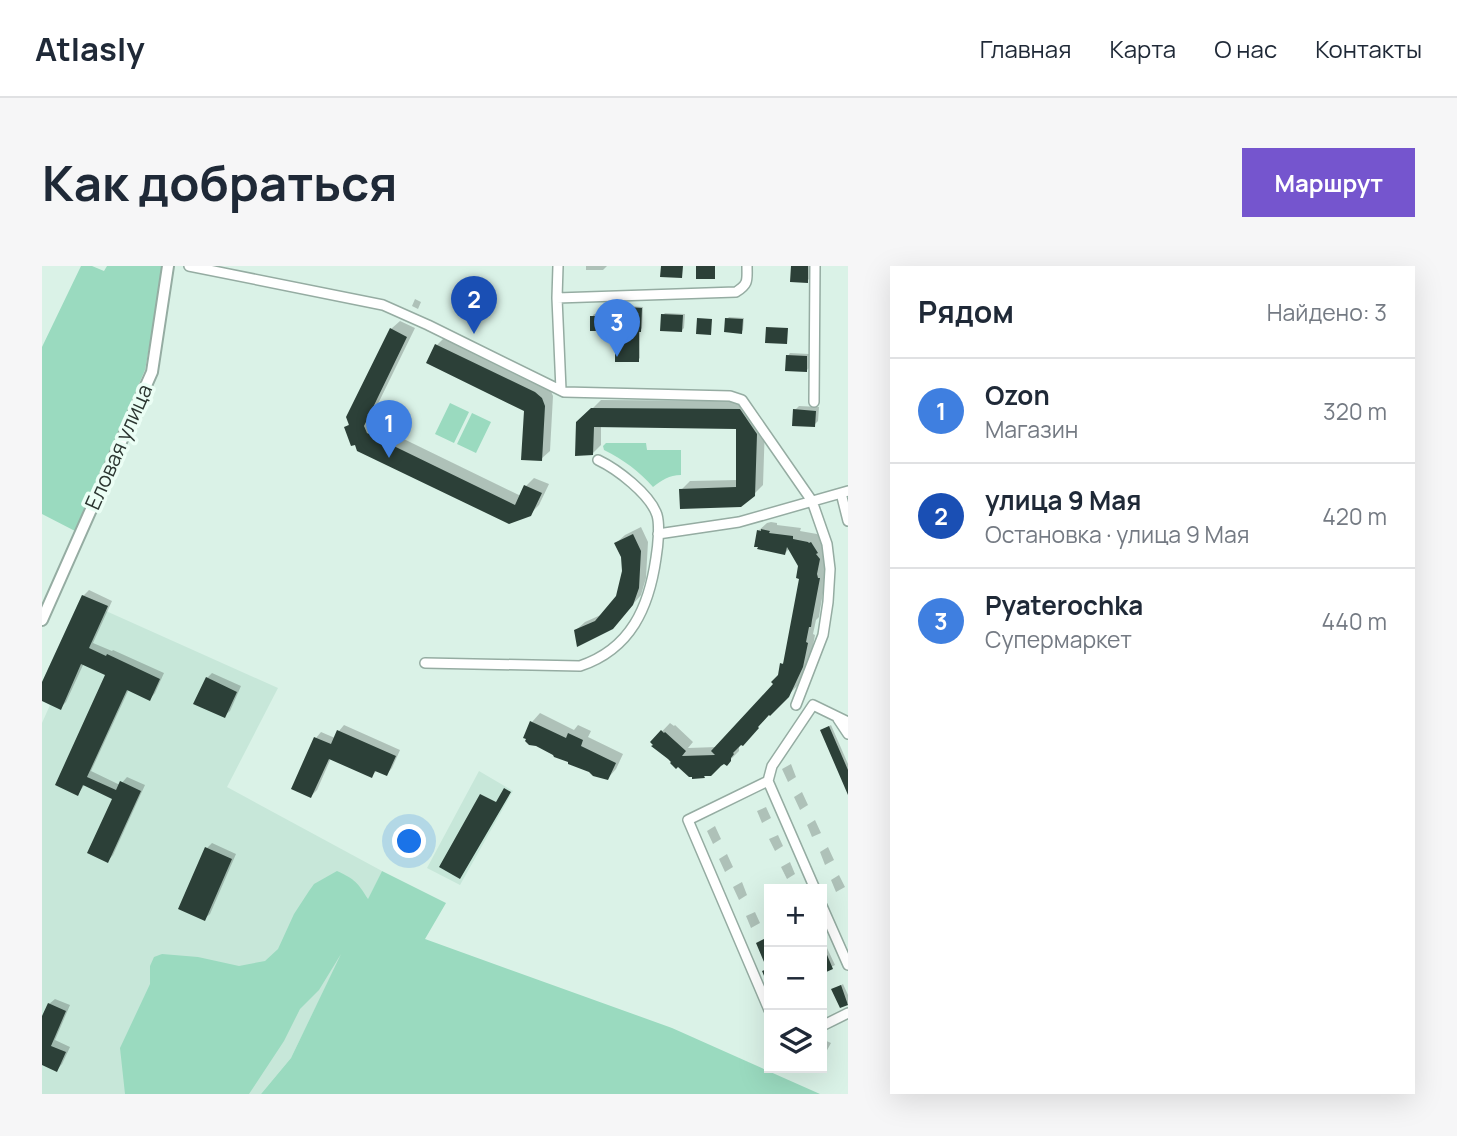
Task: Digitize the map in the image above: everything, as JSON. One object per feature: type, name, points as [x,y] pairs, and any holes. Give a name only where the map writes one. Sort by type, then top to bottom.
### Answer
[{"type":"main road","name":"Еловая улица","points":[[42,620],[152,372],[168,266]]},
{"type":"street","points":[[189,266],[383,305],[568,393],[730,396],[742,400],[812,501],[827,544],[830,569],[823,635],[796,705],[810,703],[848,722]]},
{"type":"street","points":[[558,266],[561,390]]},
{"type":"street","points":[[557,298],[736,292],[747,282],[747,266]]},
{"type":"street","points":[[814,402],[815,266]]},
{"type":"street","points":[[425,663],[580,666],[597,661],[626,637],[644,608],[653,577],[658,546],[657,515],[625,477],[598,460]]},
{"type":"street","points":[[658,534],[739,522],[845,492],[848,521]]},
{"type":"street","points":[[810,703],[772,766],[768,781],[813,884]]},
{"type":"street","points":[[836,716],[848,734]]},
{"type":"street","points":[[764,998],[688,820],[768,781]]},
{"type":"street","points":[[827,917],[848,965]]},
{"type":"street","points":[[827,1024],[848,1013]]},
{"type":"shaded area","points":[[82,595],[108,606],[106,611],[278,688],[227,787],[382,871],[291,1058],[261,1094],[42,1094],[42,723],[50,705],[42,701],[42,682]]},
{"type":"shaded area","points":[[479,771],[513,791],[460,885],[427,868]]},
{"type":"green space","points":[[81,266],[92,266],[104,271],[107,266],[164,266],[145,370],[75,531],[42,514],[42,347]]},
{"type":"green space","points":[[450,403],[469,412],[454,443],[435,434]]},
{"type":"green space","points":[[472,413],[491,422],[476,453],[457,444]]},
{"type":"green space","points":[[606,443],[646,443],[647,450],[681,450],[681,475],[666,478],[653,487],[631,466],[604,450]]},
{"type":"green space","points":[[337,871],[355,882],[368,899],[382,871],[446,903],[425,939],[672,1028],[764,1069],[764,1073],[773,1073],[820,1094],[261,1094],[291,1058],[341,954],[319,990],[300,1009],[284,1041],[249,1094],[125,1094],[120,1048],[150,984],[150,966],[154,957],[162,954],[198,957],[239,966],[265,961],[278,949],[294,914],[314,884]]},
{"type":"building","points":[[661,266],[683,266],[682,278],[660,277]]},
{"type":"building","points":[[696,266],[715,266],[715,279],[696,279]]},
{"type":"building","points":[[791,266],[808,266],[808,283],[790,282]]},
{"type":"building","points":[[627,307],[642,308],[639,362],[615,362],[615,339],[625,339]]},
{"type":"building","points":[[661,314],[683,315],[682,332],[660,331]]},
{"type":"building","points":[[590,316],[603,316],[602,331],[590,331]]},
{"type":"building","points":[[697,318],[712,319],[711,335],[696,334]]},
{"type":"building","points":[[725,318],[743,319],[742,334],[724,332]]},
{"type":"building","points":[[766,327],[788,328],[787,344],[765,343]]},
{"type":"building","points":[[390,328],[407,337],[364,426],[367,433],[515,505],[524,485],[542,493],[531,516],[509,524],[357,451],[355,445],[351,446],[344,427],[349,425],[346,417]]},
{"type":"building","points":[[435,344],[535,392],[542,398],[545,406],[542,461],[521,460],[524,411],[426,363]]},
{"type":"building","points":[[786,355],[807,356],[807,372],[785,371]]},
{"type":"building","points":[[591,408],[740,409],[757,434],[755,496],[741,507],[680,509],[679,489],[736,487],[736,429],[594,427],[593,455],[575,456],[576,422]]},
{"type":"building","points":[[793,409],[816,411],[815,427],[792,426]]},
{"type":"building","points":[[757,530],[811,542],[820,559],[817,574],[820,578],[803,667],[789,697],[769,715],[743,746],[733,753],[727,766],[724,764],[711,776],[692,779],[678,767],[676,769],[650,742],[661,730],[686,751],[682,756],[715,755],[711,751],[773,684],[771,682],[778,675],[780,663],[783,664],[799,579],[796,578],[798,566],[787,547],[785,555],[754,547]]},
{"type":"building","points":[[633,534],[641,551],[639,588],[633,605],[613,629],[577,647],[574,630],[595,621],[616,596],[622,571],[621,557],[614,543]]},
{"type":"building","points":[[82,595],[108,606],[89,648],[160,679],[150,701],[127,690],[87,777],[116,790],[120,781],[141,791],[108,863],[87,853],[112,799],[83,785],[78,796],[55,785],[105,675],[81,664],[61,710],[42,701],[42,682]]},
{"type":"building","points":[[206,677],[237,692],[225,718],[193,704]]},
{"type":"building","points":[[530,721],[566,738],[568,733],[583,740],[581,746],[616,763],[608,780],[593,776],[536,746],[529,745],[523,738]]},
{"type":"building","points":[[829,726],[848,770],[848,795],[820,730]]},
{"type":"building","points":[[337,730],[396,756],[387,776],[375,771],[372,778],[329,759],[311,798],[291,789],[314,737],[331,744]]},
{"type":"building","points":[[504,788],[511,792],[460,879],[439,867],[480,794],[496,802]]},
{"type":"building","points":[[205,847],[232,859],[205,921],[178,909]]},
{"type":"building","points":[[764,939],[764,962],[756,943]]},
{"type":"building","points":[[827,955],[833,969],[827,972]]},
{"type":"building","points":[[841,985],[848,1005],[840,1008],[831,989]]},
{"type":"building","points":[[48,1003],[66,1011],[51,1046],[66,1052],[57,1072],[42,1065],[42,1016]]},
{"type":"place","name":"улица 9 Мая","points":[[474,334]]},
{"type":"place","name":"Pyaterochka","points":[[617,357]]},
{"type":"place","name":"Ozon","points":[[389,458]]}]
